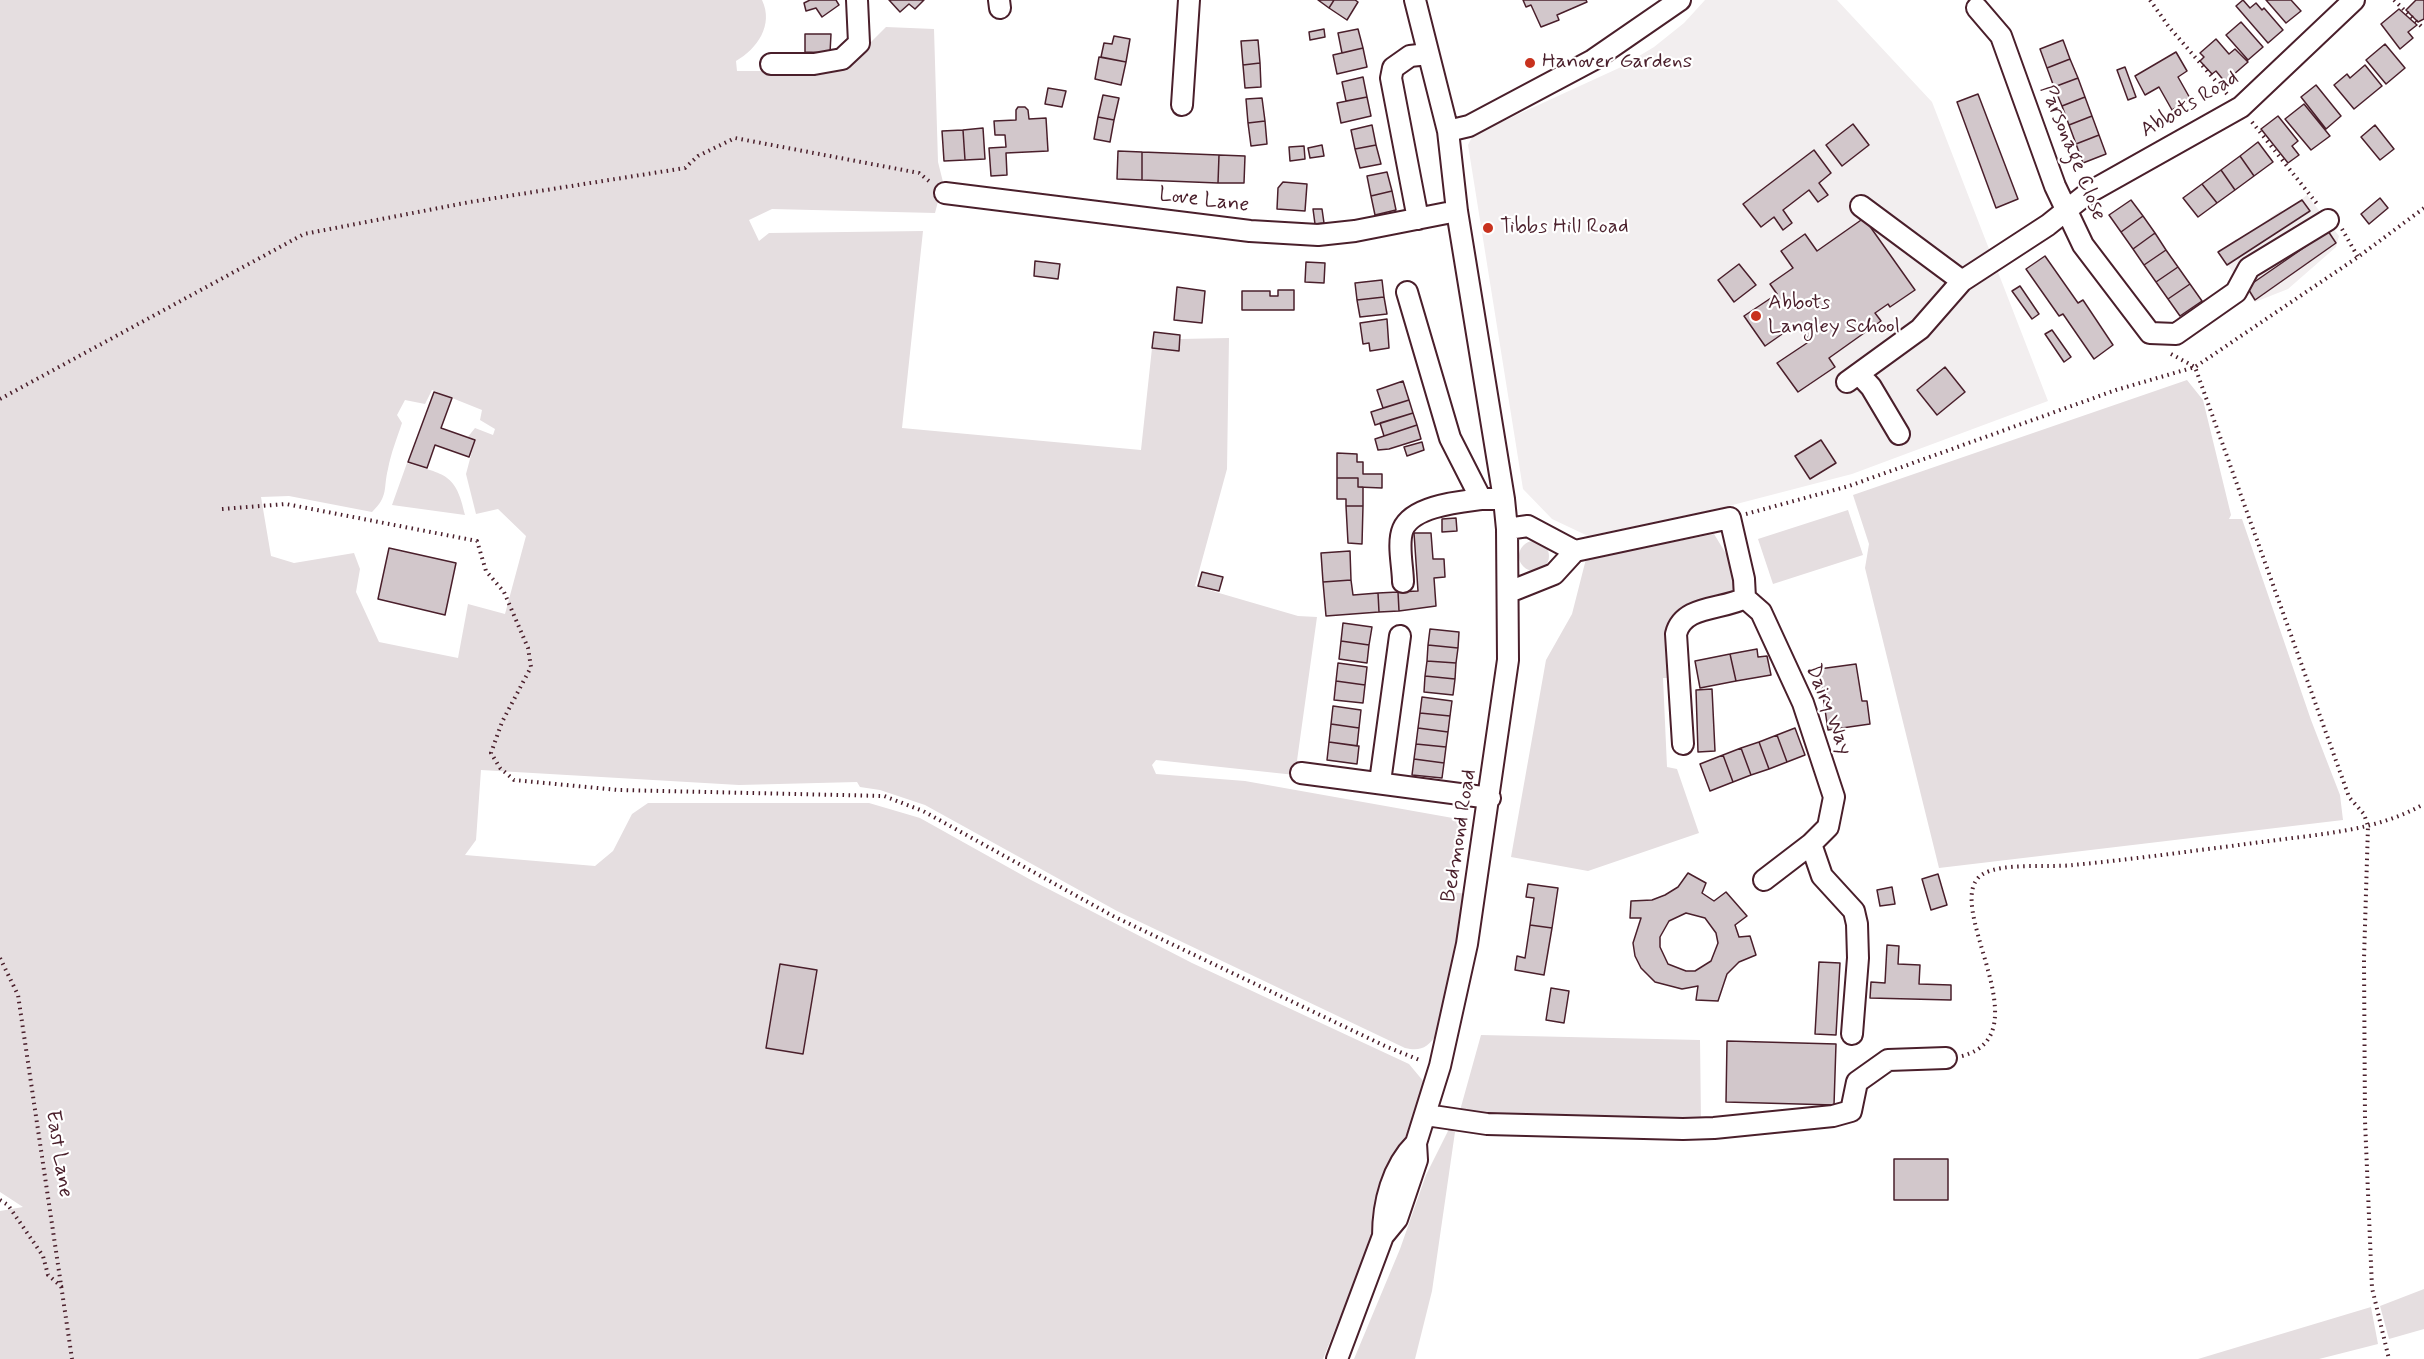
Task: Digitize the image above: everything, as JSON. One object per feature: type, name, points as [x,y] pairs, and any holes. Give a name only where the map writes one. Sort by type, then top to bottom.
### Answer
[{"type":"street","points":[[771,64],[814,64],[842,59],[859,43],[857,0]]},
{"type":"street","points":[[1182,105],[1189,0]]},
{"type":"street","points":[[1415,0],[1448,131],[1457,211],[1507,529],[1528,526],[1575,551]]},
{"type":"street","points":[[1448,131],[1469,126],[1593,60],[1680,0]]},
{"type":"street","name":"Abbots Road","points":[[1899,434],[1871,387],[1853,378],[1920,329],[1962,281],[2066,211],[2088,193],[2241,107],[2354,0]]},
{"type":"street","name":"Parsonage Close","points":[[1977,8],[2001,36],[2066,211],[2083,245],[2144,327],[2156,335]]},
{"type":"street","points":[[1418,219],[1391,78],[1393,68],[1403,60],[1428,54]]},
{"type":"street","name":"Love Lane","points":[[945,193],[1250,231],[1318,235],[1354,231],[1457,211]]},
{"type":"street","points":[[1861,206],[1962,281]]},
{"type":"street","points":[[2156,335],[2176,334],[2236,292],[2249,267],[2328,220]]},
{"type":"street","points":[[1407,292],[1450,438],[1481,499]]},
{"type":"street","points":[[1403,582],[1401,539],[1409,520],[1431,508],[1481,499],[1504,499]]},
{"type":"street","points":[[1509,592],[1554,574],[1575,551],[1731,518],[1744,579],[1745,598],[1730,605],[1697,611],[1686,616],[1679,624],[1676,634],[1683,744]]},
{"type":"street","name":"Bedmond Road","points":[[1337,1359],[1383,1236],[1396,1219],[1417,1160],[1416,1143],[1440,1066],[1467,944],[1490,798],[1508,660],[1507,529]]},
{"type":"street","name":"Dairy Way","points":[[1745,598],[1761,612],[1803,703],[1834,797],[1828,827],[1811,844],[1764,880]]},
{"type":"street","points":[[1380,782],[1400,636]]},
{"type":"street","points":[[1301,773],[1490,798]]},
{"type":"street","points":[[1811,844],[1822,876],[1854,911],[1857,924],[1858,958],[1852,1034]]},
{"type":"street","points":[[1425,1115],[1487,1124],[1683,1129],[1821,1117],[1851,1111],[1857,1082],[1888,1060],[1946,1059]]},
{"type":"path","points":[[2150,0],[2169,27],[2241,107],[2328,220],[2342,229],[2358,257]]},
{"type":"path","points":[[2394,0],[2424,30]]},
{"type":"path","points":[[0,399],[304,234],[470,202],[685,168],[698,156],[735,138],[919,174],[945,193]]},
{"type":"path","points":[[1731,518],[1849,486],[2116,390],[2195,367],[2358,257],[2424,208]]},
{"type":"path","points":[[2156,335],[2166,351],[2195,367],[2349,797],[2364,814],[2368,826],[2364,959],[2365,1121],[2372,1288],[2389,1359]]},
{"type":"path","points":[[222,508],[286,504],[477,541],[486,571],[504,592],[528,648],[531,667],[502,723],[491,753],[500,768],[514,780],[618,790],[884,796],[923,812],[1154,936],[1384,1046],[1440,1066]]},
{"type":"path","points":[[1946,1059],[1965,1056],[1979,1048],[1994,1026],[1995,1000],[1972,911],[1974,887],[1981,876],[1996,869],[2072,865],[2350,830],[2401,817],[2424,804]]},
{"type":"path","name":"East Lane","points":[[0,958],[18,995],[72,1359]]},
{"type":"path","points":[[0,1200],[8,1204],[43,1256],[48,1275],[63,1289]]},
{"type":"shaded area","points":[[0,0],[762,0],[766,18],[765,27],[757,43],[736,61],[737,71],[836,71],[859,54],[886,27],[934,29],[938,162],[943,182],[935,213],[772,209],[749,220],[759,241],[769,233],[923,231],[902,428],[1141,450],[1152,348],[1178,351],[1180,339],[1229,338],[1227,469],[1195,586],[1298,616],[1317,617],[1295,775],[1156,760],[1152,765],[1156,774],[1245,781],[1464,820],[1451,892],[1467,894],[1437,1034],[1424,1047],[1411,1049],[1117,911],[925,805],[880,790],[860,787],[857,782],[739,785],[481,770],[476,840],[465,855],[595,866],[613,851],[632,814],[648,803],[869,803],[920,818],[1031,880],[1192,963],[1409,1064],[1424,1082],[1414,1119],[1379,1192],[1370,1243],[1323,1359],[0,1359],[0,1211],[23,1207],[0,1192]],"holes":[[[432,390],[482,410],[480,420],[495,429],[493,435],[475,428],[467,438],[475,440],[466,474],[476,514],[498,509],[526,536],[505,614],[468,604],[458,658],[379,642],[356,592],[360,569],[354,553],[294,563],[271,556],[261,497],[289,496],[372,512],[383,496],[391,457],[402,423],[397,415],[405,400],[425,404]]]},
{"type":"shaded area","name":"Abbots Langley School","points":[[1705,0],[1837,0],[1932,102],[2048,401],[1852,474],[1721,508],[1588,536],[1552,519],[1523,489],[1468,145],[1473,135],[1619,68],[1654,47],[1684,23]]},
{"type":"shaded area","points":[[2307,195],[2339,236],[2336,247],[2288,289],[2255,302],[2218,252],[2236,239],[2238,241],[2281,210],[2284,213]]},
{"type":"shaded area","points":[[2187,380],[2203,400],[2231,515],[2229,519],[2242,519],[2311,720],[2340,795],[2343,820],[1939,868],[1865,568],[1869,544],[1853,495]]},
{"type":"shaded area","points":[[407,463],[431,470],[453,483],[465,515],[392,505]]},
{"type":"shaded area","points":[[1848,510],[1863,555],[1773,584],[1758,539]]},
{"type":"shaded area","points":[[1714,534],[1739,575],[1735,587],[1718,598],[1687,605],[1678,611],[1671,621],[1668,634],[1669,678],[1663,678],[1667,767],[1677,769],[1699,833],[1588,871],[1511,857],[1546,660],[1572,614],[1586,559]]},
{"type":"shaded area","points":[[1534,541],[1545,545],[1549,556],[1545,567],[1534,571],[1523,567],[1519,556],[1523,545]]},
{"type":"shaded area","points":[[1481,1035],[1700,1040],[1701,1121],[1459,1114]]},
{"type":"shaded area","points":[[1449,1129],[1455,1132],[1432,1291],[1415,1359],[1354,1359],[1400,1249],[1426,1175]]},
{"type":"shaded area","points":[[2424,1289],[2424,1329],[2389,1339],[2380,1306]]},
{"type":"shaded area","points":[[2371,1307],[2378,1344],[2319,1359],[2198,1359]]},
{"type":"building","points":[[810,0],[836,0],[839,5],[822,17],[816,8],[806,11],[804,3]]},
{"type":"building","points":[[889,0],[924,0],[915,9],[909,4],[900,12]]},
{"type":"building","points":[[1318,0],[1334,0],[1329,8]]},
{"type":"building","points":[[1334,0],[1358,2],[1347,20],[1329,8]]},
{"type":"building","points":[[1523,0],[1586,0],[1587,2],[1557,15],[1559,20],[1541,27],[1531,5],[1526,7]]},
{"type":"building","points":[[2243,0],[2250,8],[2256,3],[2262,10],[2264,8],[2283,30],[2268,43],[2236,6]]},
{"type":"building","points":[[2266,0],[2291,0],[2301,11],[2286,23]]},
{"type":"building","points":[[2416,0],[2424,0],[2424,19],[2418,22],[2406,10]]},
{"type":"building","points":[[2399,9],[2417,25],[2408,32],[2413,38],[2400,49],[2381,24]]},
{"type":"building","points":[[2241,22],[2263,47],[2248,60],[2226,35]]},
{"type":"building","points":[[1324,29],[1325,37],[1310,40],[1309,32]]},
{"type":"building","points":[[1358,29],[1363,48],[1342,53],[1338,33]]},
{"type":"building","points":[[805,34],[831,34],[830,53],[805,52]]},
{"type":"building","points":[[1114,36],[1130,39],[1126,62],[1101,57],[1104,43],[1112,44]]},
{"type":"building","points":[[2216,39],[2229,54],[2235,49],[2248,62],[2225,82],[2216,71],[2212,74],[2200,61],[2204,57],[2200,53]]},
{"type":"building","points":[[1258,40],[1260,63],[1243,65],[1241,41]]},
{"type":"building","points":[[2063,40],[2070,59],[2047,68],[2040,49]]},
{"type":"building","points":[[2385,44],[2405,68],[2386,84],[2366,60]]},
{"type":"building","points":[[1363,48],[1367,67],[1337,74],[1333,55]]},
{"type":"building","points":[[2176,52],[2187,71],[2178,77],[2191,100],[2172,110],[2159,87],[2145,95],[2135,76]]},
{"type":"building","points":[[1099,57],[1126,62],[1121,85],[1095,79]]},
{"type":"building","points":[[2070,59],[2078,78],[2054,87],[2047,68]]},
{"type":"building","points":[[1260,63],[1261,87],[1245,88],[1243,65]]},
{"type":"building","points":[[2365,65],[2382,86],[2354,109],[2334,85],[2347,74],[2350,78]]},
{"type":"building","points":[[2125,67],[2136,97],[2128,100],[2117,70]]},
{"type":"building","points":[[1363,77],[1367,97],[1346,101],[1342,82]]},
{"type":"building","points":[[2078,78],[2085,97],[2062,106],[2054,87]]},
{"type":"building","points":[[2316,85],[2341,116],[2326,129],[2301,97]]},
{"type":"building","points":[[1048,88],[1066,91],[1062,107],[1045,104]]},
{"type":"building","points":[[1978,94],[2018,199],[1996,208],[1957,102]]},
{"type":"building","points":[[1103,95],[1119,98],[1114,120],[1098,117]]},
{"type":"building","points":[[1367,97],[1371,116],[1341,123],[1337,103]]},
{"type":"building","points":[[2085,97],[2092,116],[2069,125],[2062,106]]},
{"type":"building","points":[[1262,98],[1265,121],[1248,123],[1246,99]]},
{"type":"building","points":[[2304,104],[2330,136],[2311,150],[2285,119]]},
{"type":"building","points":[[1018,107],[1025,107],[1028,110],[1029,119],[1046,118],[1048,151],[1006,153],[1007,175],[991,176],[989,148],[1006,147],[1005,135],[995,135],[994,121],[1016,120]]},
{"type":"building","points":[[2092,116],[2099,135],[2076,144],[2069,125]]},
{"type":"building","points":[[2278,116],[2298,141],[2292,146],[2299,155],[2288,163],[2261,129]]},
{"type":"building","points":[[1098,117],[1114,120],[1110,142],[1094,139]]},
{"type":"building","points":[[1265,121],[1267,144],[1251,146],[1248,123]]},
{"type":"building","points":[[1853,124],[1869,145],[1842,166],[1826,145]]},
{"type":"building","points":[[1372,125],[1376,145],[1355,149],[1351,130]]},
{"type":"building","points":[[2375,125],[2394,149],[2380,160],[2361,137]]},
{"type":"building","points":[[983,128],[985,159],[965,160],[963,130]]},
{"type":"building","points":[[963,130],[965,160],[944,161],[942,131]]},
{"type":"building","points":[[2099,135],[2106,154],[2083,163],[2076,144]]},
{"type":"building","points":[[2258,142],[2273,162],[2254,176],[2240,156]]},
{"type":"building","points":[[1322,145],[1324,156],[1310,158],[1308,148]]},
{"type":"building","points":[[1376,145],[1381,164],[1360,168],[1355,149]]},
{"type":"building","points":[[1304,146],[1305,159],[1290,161],[1289,147]]},
{"type":"building","points":[[1814,150],[1831,173],[1819,183],[1828,195],[1818,202],[1809,190],[1783,210],[1792,223],[1783,230],[1774,217],[1761,227],[1743,204]]},
{"type":"building","points":[[1118,151],[1142,152],[1142,180],[1117,179]]},
{"type":"building","points":[[1142,152],[1219,155],[1218,183],[1142,180]]},
{"type":"building","points":[[1219,155],[1245,156],[1244,183],[1218,183]]},
{"type":"building","points":[[2240,156],[2254,176],[2235,190],[2221,170]]},
{"type":"building","points":[[2221,170],[2235,190],[2217,203],[2202,184]]},
{"type":"building","points":[[1387,172],[1392,191],[1371,196],[1367,176]]},
{"type":"building","points":[[1283,182],[1307,184],[1305,211],[1277,209],[1278,188]]},
{"type":"building","points":[[2202,184],[2217,203],[2198,217],[2183,198]]},
{"type":"building","points":[[1392,191],[1396,210],[1375,215],[1371,196]]},
{"type":"building","points":[[2380,198],[2388,208],[2369,224],[2361,214]]},
{"type":"building","points":[[2131,200],[2143,216],[2121,232],[2109,215]]},
{"type":"building","points":[[2302,200],[2310,211],[2227,265],[2218,252]]},
{"type":"building","points":[[1313,209],[1322,209],[1324,223],[1315,224]]},
{"type":"building","points":[[2143,216],[2155,233],[2133,249],[2121,232]]},
{"type":"building","points":[[1864,218],[1915,290],[1890,307],[1888,304],[1875,313],[1881,321],[1829,358],[1835,367],[1798,392],[1777,363],[1810,341],[1798,323],[1765,346],[1744,316],[1777,294],[1770,284],[1793,268],[1781,251],[1805,234],[1817,251]]},
{"type":"building","points":[[2328,231],[2336,243],[2255,300],[2247,287]]},
{"type":"building","points":[[2155,233],[2166,250],[2144,265],[2133,249]]},
{"type":"building","points":[[2166,250],[2178,267],[2156,282],[2144,265]]},
{"type":"building","points":[[2045,256],[2078,303],[2083,300],[2113,345],[2094,359],[2063,314],[2059,316],[2026,269]]},
{"type":"building","points":[[1035,261],[1060,264],[1058,279],[1034,276]]},
{"type":"building","points":[[1306,262],[1325,263],[1324,283],[1305,282]]},
{"type":"building","points":[[1739,264],[1756,285],[1734,302],[1718,280]]},
{"type":"building","points":[[2178,267],[2190,284],[2168,299],[2156,282]]},
{"type":"building","points":[[1382,280],[1384,297],[1357,300],[1355,283]]},
{"type":"building","points":[[2190,284],[2202,301],[2180,316],[2168,299]]},
{"type":"building","points":[[2020,286],[2039,314],[2032,319],[2012,291]]},
{"type":"building","points":[[1177,287],[1205,291],[1202,323],[1174,320]]},
{"type":"building","points":[[1278,290],[1294,290],[1294,310],[1242,310],[1242,291],[1270,291],[1270,296],[1278,296]]},
{"type":"building","points":[[1384,297],[1387,314],[1360,317],[1357,300]]},
{"type":"building","points":[[1387,319],[1389,348],[1370,351],[1369,343],[1363,344],[1360,323]]},
{"type":"building","points":[[2052,330],[2071,357],[2064,362],[2045,334]]},
{"type":"building","points":[[1154,332],[1180,335],[1179,351],[1152,348]]},
{"type":"building","points":[[1945,367],[1965,392],[1937,415],[1917,390]]},
{"type":"building","points":[[1403,381],[1409,400],[1383,408],[1377,390]]},
{"type":"building","points":[[434,392],[452,398],[441,428],[475,440],[469,457],[435,445],[427,468],[408,462]]},
{"type":"building","points":[[1409,400],[1413,413],[1375,425],[1371,412]]},
{"type":"building","points":[[1413,413],[1417,425],[1384,436],[1380,423]]},
{"type":"building","points":[[1417,425],[1421,439],[1378,450],[1375,439]]},
{"type":"building","points":[[1821,440],[1836,463],[1810,479],[1795,456]]},
{"type":"building","points":[[1422,442],[1424,450],[1407,456],[1404,447]]},
{"type":"building","points":[[1337,453],[1357,454],[1357,462],[1363,462],[1363,474],[1382,474],[1382,488],[1358,487],[1358,478],[1337,478]]},
{"type":"building","points":[[1337,478],[1358,478],[1358,487],[1363,487],[1363,506],[1346,506],[1346,499],[1337,499]]},
{"type":"building","points":[[1346,506],[1363,506],[1362,544],[1348,543]]},
{"type":"building","points":[[1456,518],[1457,531],[1442,532],[1442,519]]},
{"type":"building","points":[[1414,533],[1431,533],[1433,559],[1444,559],[1445,577],[1434,578],[1436,606],[1399,611],[1398,592],[1418,591]]},
{"type":"building","points":[[389,548],[456,563],[445,615],[378,599]]},
{"type":"building","points":[[1350,551],[1351,580],[1323,582],[1321,553]]},
{"type":"building","points":[[1202,572],[1223,577],[1219,591],[1198,586]]},
{"type":"building","points":[[1351,580],[1353,595],[1378,593],[1379,612],[1326,616],[1323,582]]},
{"type":"building","points":[[1398,592],[1399,611],[1379,612],[1378,593]]},
{"type":"building","points":[[1343,623],[1372,627],[1369,645],[1341,641]]},
{"type":"building","points":[[1430,629],[1459,632],[1458,648],[1428,645]]},
{"type":"building","points":[[1341,641],[1369,645],[1367,663],[1339,659]]},
{"type":"building","points":[[1428,645],[1458,648],[1456,663],[1427,661]]},
{"type":"building","points":[[1757,649],[1758,657],[1767,656],[1771,675],[1736,681],[1730,654]]},
{"type":"building","points":[[1730,654],[1736,681],[1700,688],[1695,661]]},
{"type":"building","points":[[1427,661],[1456,663],[1455,679],[1425,676]]},
{"type":"building","points":[[1338,663],[1367,667],[1365,685],[1336,681]]},
{"type":"building","points":[[1856,664],[1862,701],[1867,701],[1870,724],[1828,730],[1819,669]]},
{"type":"building","points":[[1425,676],[1455,679],[1453,695],[1424,692]]},
{"type":"building","points":[[1336,681],[1365,685],[1363,703],[1334,700]]},
{"type":"building","points":[[1712,689],[1715,751],[1698,752],[1696,690]]},
{"type":"building","points":[[1422,697],[1452,701],[1450,716],[1420,713]]},
{"type":"building","points":[[1333,706],[1361,710],[1359,728],[1331,724]]},
{"type":"building","points":[[1420,713],[1450,716],[1448,732],[1418,728]]},
{"type":"building","points":[[1331,724],[1359,728],[1357,746],[1329,742]]},
{"type":"building","points":[[1418,728],[1448,732],[1446,747],[1416,744]]},
{"type":"building","points":[[1795,728],[1805,755],[1787,762],[1777,735]]},
{"type":"building","points":[[1777,735],[1787,762],[1769,769],[1759,742]]},
{"type":"building","points":[[1329,742],[1359,746],[1357,764],[1327,760]]},
{"type":"building","points":[[1759,742],[1769,769],[1751,775],[1741,748]]},
{"type":"building","points":[[1416,744],[1446,747],[1444,763],[1414,759]]},
{"type":"building","points":[[1741,748],[1751,775],[1733,782],[1723,755]]},
{"type":"building","points":[[1723,755],[1733,782],[1710,791],[1700,764]]},
{"type":"building","points":[[1414,759],[1444,763],[1442,778],[1412,775]]},
{"type":"building","points":[[1688,873],[1706,883],[1702,893],[1714,901],[1726,892],[1747,916],[1735,925],[1739,937],[1750,936],[1756,955],[1739,962],[1727,974],[1718,1001],[1696,1000],[1698,986],[1682,989],[1655,982],[1641,968],[1635,956],[1633,943],[1641,918],[1630,918],[1631,901],[1652,900],[1678,887]],"holes":[[[1686,913],[1705,918],[1716,933],[1718,943],[1711,961],[1695,971],[1686,971],[1668,964],[1660,947],[1660,937],[1669,921]]]},
{"type":"building","points":[[1938,874],[1947,905],[1931,910],[1922,879]]},
{"type":"building","points":[[1528,884],[1558,888],[1552,928],[1530,925],[1534,898],[1526,897]]},
{"type":"building","points":[[1892,887],[1895,904],[1880,906],[1877,890]]},
{"type":"building","points":[[1530,925],[1552,928],[1544,975],[1515,970],[1517,956],[1525,958]]},
{"type":"building","points":[[1887,945],[1899,946],[1898,964],[1920,965],[1919,984],[1951,985],[1951,1000],[1870,998],[1871,982],[1885,983]]},
{"type":"building","points":[[1819,962],[1840,963],[1836,1035],[1815,1034]]},
{"type":"building","points":[[780,964],[817,970],[803,1054],[766,1048]]},
{"type":"building","points":[[1551,988],[1569,991],[1564,1023],[1546,1020]]},
{"type":"building","points":[[1727,1041],[1836,1044],[1834,1105],[1726,1102]]},
{"type":"building","points":[[1894,1159],[1948,1159],[1948,1200],[1894,1200]]},
{"type":"place","name":"Hanover Gardens","points":[[1530,63]]},
{"type":"place","name":"Tibbs Hill Road","points":[[1488,228]]},
{"type":"place","name":"Abbots Langley School","points":[[1756,316]]}]
